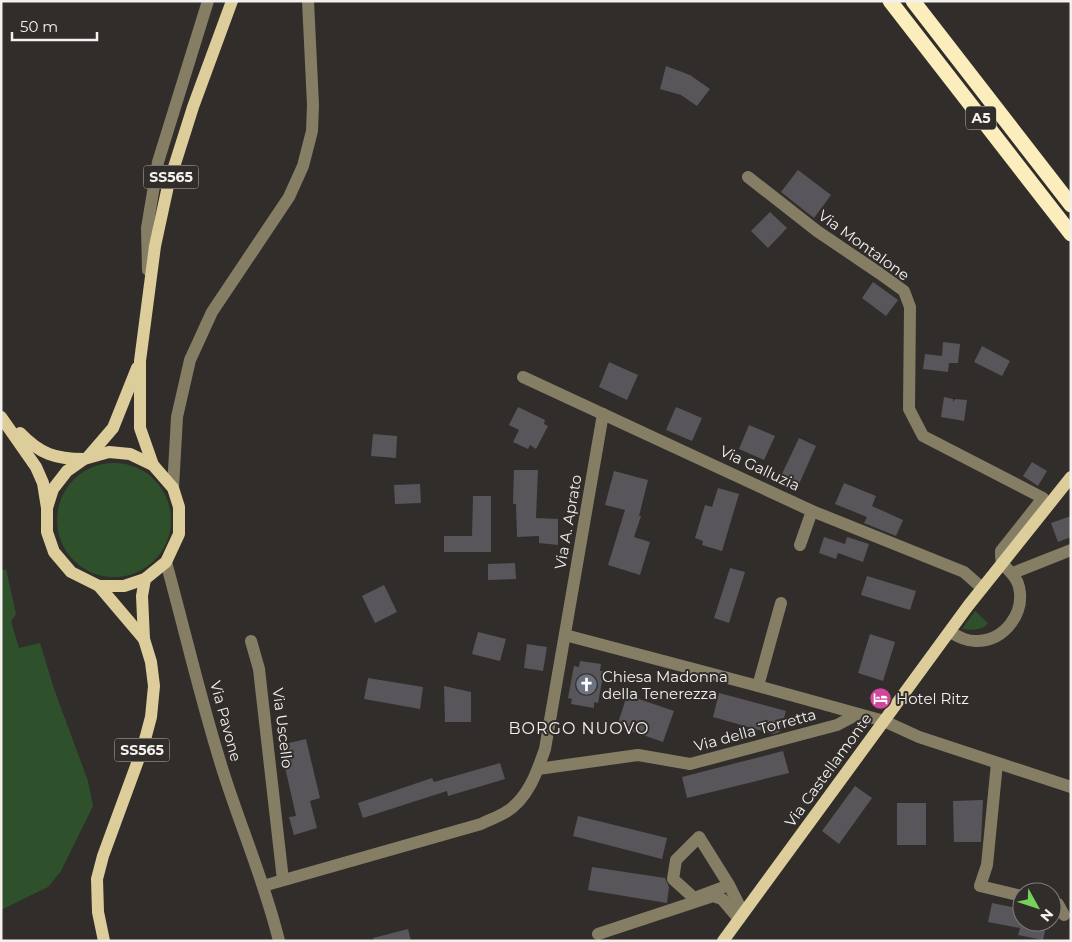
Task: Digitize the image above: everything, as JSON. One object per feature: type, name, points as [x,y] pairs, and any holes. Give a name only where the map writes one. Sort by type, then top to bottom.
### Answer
[{"type":"highway","name":"A5","points":[[890,1],[1071,234]]},
{"type":"highway","name":"A5","points":[[913,1],[1071,205]]},
{"type":"main road","name":"SS565","points":[[99,586],[124,586],[145,579],[166,562],[179,534],[179,507],[173,488],[153,465],[140,428],[140,361],[149,285],[168,186],[193,107],[232,1]]},
{"type":"main road","name":"SS565","points":[[140,361],[113,428],[86,458],[67,471],[54,489],[47,508],[47,532],[54,552],[71,572],[99,586],[144,639]]},
{"type":"main road","points":[[1,416],[31,445],[48,455],[65,459],[86,458]]},
{"type":"main road","points":[[1,416],[36,468],[42,483],[47,508]]},
{"type":"main road","name":"SS565","points":[[86,458],[109,452],[130,454],[153,465]]},
{"type":"main road","name":"Via Castellamonte","points":[[723,941],[982,588],[1071,477]]},
{"type":"main road","name":"SS565","points":[[104,941],[98,912],[97,879],[103,856],[143,747],[151,717],[154,686],[151,662],[144,639],[142,596],[145,579]]},
{"type":"street","points":[[149,285],[147,228],[158,162],[208,1]]},
{"type":"street","points":[[173,488],[177,417],[190,360],[212,312],[289,197],[303,166],[312,131],[313,105],[308,1]]},
{"type":"street","name":"Via Montalone","points":[[748,177],[816,231],[904,291],[910,307],[909,409],[923,436],[1044,498],[1001,551],[1002,562]]},
{"type":"street","name":"Via Galluzia","points":[[523,377],[812,511],[964,572],[982,588]]},
{"type":"street","name":"Via A. Aprato","points":[[538,769],[545,749],[603,414]]},
{"type":"street","points":[[800,545],[812,511]]},
{"type":"street","points":[[1013,573],[1071,550]]},
{"type":"street","name":"Via Pavone","points":[[166,562],[220,761],[263,886],[279,941]]},
{"type":"street","points":[[950,632],[963,639],[978,641],[994,638],[1007,630],[1016,617],[1020,603],[1019,587],[1013,573],[1002,562]]},
{"type":"street","points":[[758,686],[781,602]]},
{"type":"street","name":"Via della Torretta","points":[[565,635],[884,721],[919,737],[1071,787]]},
{"type":"street","name":"Via Uscello","points":[[251,641],[260,678],[284,880]]},
{"type":"street","name":"Via della Torretta","points":[[538,769],[638,755],[690,764],[837,726],[858,714]]},
{"type":"street","points":[[997,763],[987,865],[980,886],[1012,894]]},
{"type":"street","points":[[263,886],[481,824],[507,812],[522,799],[538,769]]},
{"type":"street","points":[[728,885],[694,898],[673,879],[676,860],[699,837],[728,885],[741,916]]},
{"type":"street","points":[[598,934],[713,896],[722,899],[741,916]]},
{"type":"street","points":[[1062,911],[1064,915]]},
{"type":"green space","points":[[114,463],[136,468],[154,480],[166,498],[171,520],[166,542],[154,560],[136,572],[114,577],[92,572],[74,560],[62,542],[57,520],[62,498],[74,480],[92,468]]},
{"type":"green space","points":[[6,569],[16,614],[11,621],[19,648],[40,643],[54,689],[88,781],[93,806],[61,871],[48,887],[1,909],[1,571]]},
{"type":"green space","points":[[975,611],[988,623],[986,626],[973,630],[962,629]]},
{"type":"building","points":[[666,66],[690,75],[710,89],[697,106],[681,95],[660,89]]},
{"type":"building","points":[[798,170],[831,195],[814,218],[781,192]]},
{"type":"building","points":[[770,212],[787,228],[768,248],[751,231]]},
{"type":"building","points":[[873,282],[898,300],[886,316],[862,298]]},
{"type":"building","points":[[943,342],[960,344],[958,363],[949,363],[948,372],[923,369],[925,354],[942,356]]},
{"type":"building","points":[[982,346],[1010,361],[1002,376],[974,362]]},
{"type":"building","points":[[609,362],[638,375],[627,400],[599,387]]},
{"type":"building","points":[[944,397],[953,399],[953,402],[955,399],[967,400],[964,421],[941,417]]},
{"type":"building","points":[[518,407],[545,420],[544,424],[548,426],[536,449],[530,445],[528,449],[513,442],[519,430],[509,425]]},
{"type":"building","points":[[676,407],[702,418],[692,441],[666,430]]},
{"type":"building","points":[[749,425],[775,436],[764,460],[739,449]]},
{"type":"building","points":[[373,434],[397,436],[396,458],[371,456]]},
{"type":"building","points":[[799,438],[816,446],[799,484],[781,476]]},
{"type":"building","points":[[1032,462],[1047,471],[1038,486],[1023,476]]},
{"type":"building","points":[[514,470],[538,470],[536,518],[558,519],[558,545],[539,543],[539,536],[517,537],[516,504],[513,504]]},
{"type":"building","points":[[614,471],[648,480],[639,516],[641,516],[634,537],[650,542],[640,575],[608,565],[625,510],[605,505]]},
{"type":"building","points":[[844,483],[876,496],[872,506],[903,520],[896,536],[864,523],[867,517],[835,504]]},
{"type":"building","points":[[420,484],[421,503],[395,504],[394,485]]},
{"type":"building","points":[[718,488],[739,494],[722,551],[702,545],[703,541],[695,538],[705,505],[712,507]]},
{"type":"building","points":[[473,496],[491,496],[491,552],[444,552],[444,536],[472,536]]},
{"type":"building","points":[[1071,516],[1071,537],[1058,542],[1051,523]]},
{"type":"building","points":[[824,537],[845,544],[847,537],[869,544],[863,562],[838,553],[836,559],[819,553]]},
{"type":"building","points":[[515,563],[516,579],[488,580],[488,564]]},
{"type":"building","points":[[730,568],[745,572],[729,623],[714,618]]},
{"type":"building","points":[[867,576],[916,591],[910,610],[861,595]]},
{"type":"building","points":[[384,585],[397,612],[375,623],[362,596]]},
{"type":"building","points":[[478,632],[506,639],[500,661],[472,654]]},
{"type":"building","points":[[870,634],[895,642],[883,681],[858,673]]},
{"type":"building","points":[[527,644],[547,647],[543,671],[524,668]]},
{"type":"building","name":"Chiesa Madonna della Tenerezza","points":[[580,661],[601,664],[600,671],[604,671],[598,703],[594,702],[594,708],[571,704],[572,699],[568,698],[574,666],[579,667]]},
{"type":"building","points":[[368,678],[423,687],[420,709],[364,699]]},
{"type":"building","points":[[444,686],[471,692],[471,722],[445,722]]},
{"type":"building","points":[[719,693],[786,711],[780,732],[773,734],[713,717]]},
{"type":"building","points":[[627,695],[674,711],[663,742],[617,726]]},
{"type":"building","points":[[306,739],[320,798],[310,801],[317,828],[294,835],[289,817],[296,816],[280,745]]},
{"type":"building","points":[[783,751],[789,773],[687,798],[682,777]]},
{"type":"building","points":[[500,763],[505,779],[448,796],[447,791],[363,818],[358,803],[432,778],[434,782]]},
{"type":"building","points":[[855,786],[872,798],[839,844],[822,831]]},
{"type":"building","points":[[983,800],[981,842],[954,842],[953,801]]},
{"type":"building","points":[[897,803],[926,803],[926,845],[897,845]]},
{"type":"building","points":[[578,816],[667,838],[662,859],[573,836]]},
{"type":"building","points":[[592,867],[665,878],[669,887],[667,903],[588,890]]},
{"type":"building","points":[[992,903],[1012,907],[1012,926],[988,922]]},
{"type":"building","points":[[408,929],[411,941],[374,941],[373,938]]},
{"type":"building","points":[[1019,932],[1045,932],[1043,940],[1018,935]]},
{"type":"place","name":"Chiesa Madonna della Tenerezza","points":[[586,685]]},
{"type":"place","name":"Hotel Ritz","points":[[880,698]]},
{"type":"district","name":"BORGO NUOVO","points":[[579,728]]}]
